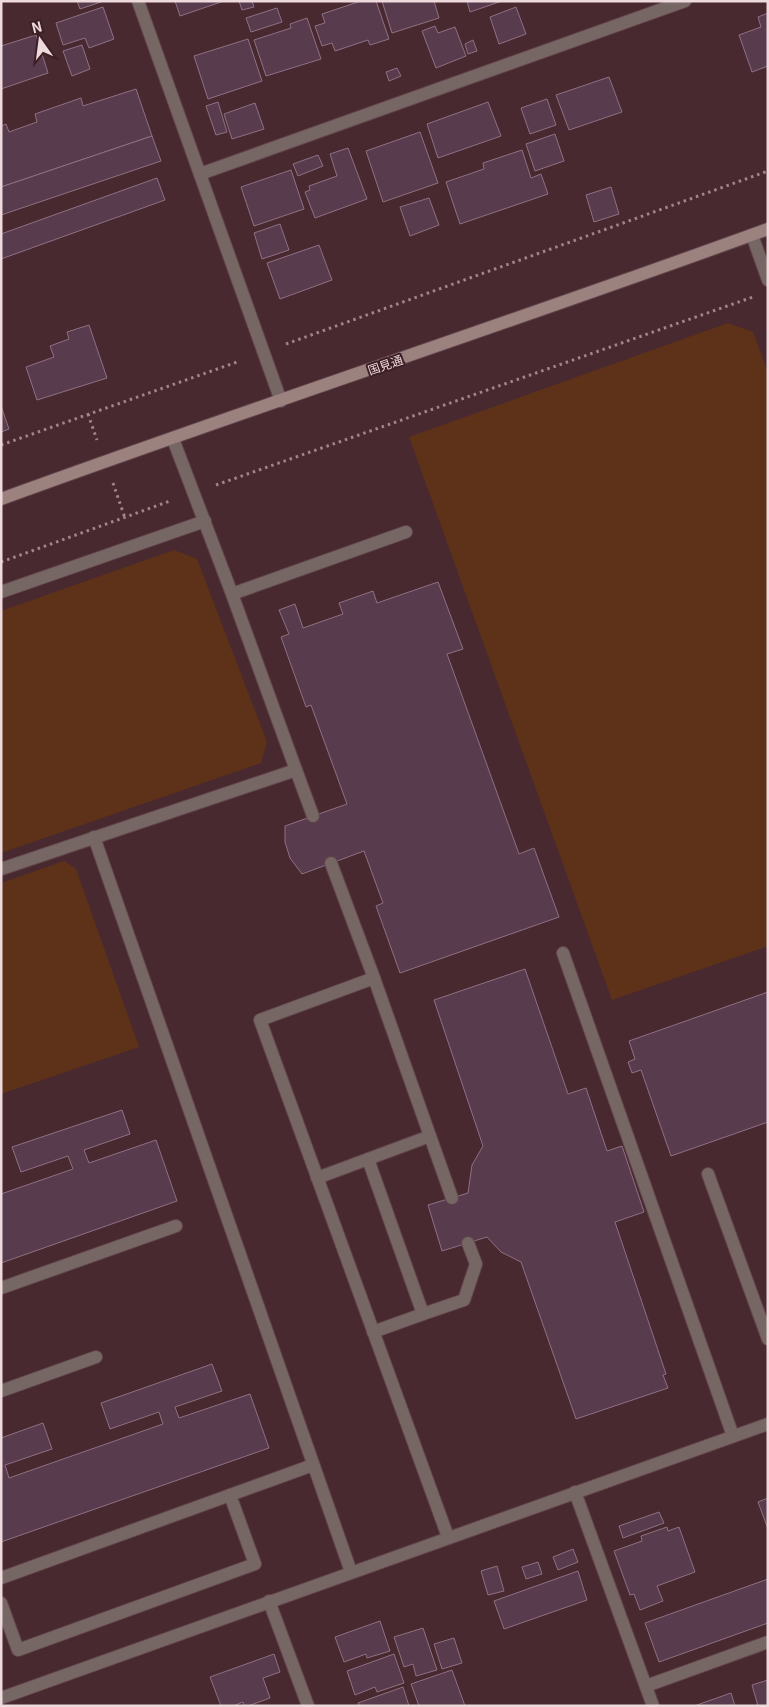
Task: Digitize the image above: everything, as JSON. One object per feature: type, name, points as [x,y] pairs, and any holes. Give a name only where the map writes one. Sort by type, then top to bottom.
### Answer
[{"type":"street","points":[[138,1],[281,401]]},
{"type":"street","points":[[200,174],[685,1]]},
{"type":"street","name":"国見通","points":[[1,499],[768,229]]},
{"type":"street","points":[[752,235],[768,280]]},
{"type":"street","points":[[173,438],[313,816]]},
{"type":"street","points":[[1,592],[205,521]]},
{"type":"street","points":[[232,594],[406,532]]},
{"type":"street","points":[[1,869],[296,770]]},
{"type":"street","points":[[94,837],[351,1572]]},
{"type":"street","points":[[331,863],[452,1198]]},
{"type":"street","points":[[563,953],[733,1436]]},
{"type":"street","points":[[374,978],[260,1020],[448,1537]]},
{"type":"street","points":[[317,1178],[430,1136]]},
{"type":"street","points":[[368,1159],[423,1314]]},
{"type":"street","points":[[708,1174],[768,1339]]},
{"type":"street","points":[[1,1288],[176,1226]]},
{"type":"street","points":[[373,1332],[464,1300],[476,1264],[468,1243]]},
{"type":"street","points":[[1,1391],[96,1357]]},
{"type":"street","points":[[1,1698],[768,1424]]},
{"type":"street","points":[[1,1578],[313,1465]]},
{"type":"street","points":[[575,1492],[653,1706]]},
{"type":"street","points":[[1,1603],[18,1650],[255,1564],[230,1495]]},
{"type":"street","points":[[269,1601],[308,1706]]},
{"type":"street","points":[[646,1686],[768,1642]]},
{"type":"path","points":[[1,445],[768,171]]},
{"type":"path","points":[[1,562],[194,492],[758,295]]},
{"type":"shaded area","points":[[728,323],[753,332],[768,373],[768,946],[612,1000],[409,437]]},
{"type":"shaded area","points":[[174,550],[197,559],[267,742],[261,763],[1,853],[1,611]]},
{"type":"shaded area","points":[[64,861],[76,869],[139,1047],[1,1094],[1,883]]},
{"type":"building","points":[[77,1],[104,1],[80,9]]},
{"type":"building","points":[[175,1],[224,1],[180,16]]},
{"type":"building","points":[[239,1],[252,1],[254,7],[242,10]]},
{"type":"building","points":[[361,1],[376,1],[389,39],[370,45],[368,40],[335,51],[332,43],[322,46],[315,26],[325,23],[322,14]]},
{"type":"building","points":[[382,1],[434,1],[439,18],[392,33]]},
{"type":"building","points":[[467,1],[502,1],[470,12]]},
{"type":"building","points":[[103,7],[114,39],[89,48],[85,38],[63,45],[56,23]]},
{"type":"building","points":[[516,7],[526,34],[499,44],[490,17]]},
{"type":"building","points":[[277,8],[282,22],[251,32],[246,18]]},
{"type":"building","points":[[768,13],[768,66],[752,72],[739,35],[761,27],[758,17]]},
{"type":"building","points":[[307,18],[321,59],[266,76],[254,40],[291,28],[290,24]]},
{"type":"building","points":[[435,26],[438,33],[455,27],[466,56],[436,68],[422,31]]},
{"type":"building","points":[[36,35],[48,73],[1,89],[1,46]]},
{"type":"building","points":[[248,39],[262,81],[208,99],[194,56]]},
{"type":"building","points":[[473,40],[477,51],[468,54],[465,44]]},
{"type":"building","points":[[82,45],[90,69],[72,76],[63,51]]},
{"type":"building","points":[[397,68],[401,76],[389,81],[386,72]]},
{"type":"building","points":[[609,77],[622,112],[569,130],[556,95]]},
{"type":"building","points":[[136,89],[152,136],[1,187],[1,126],[6,124],[9,132],[37,122],[35,114],[81,98],[83,106]]},
{"type":"building","points":[[547,99],[556,125],[530,134],[521,108]]},
{"type":"building","points":[[218,102],[227,132],[216,135],[206,106]]},
{"type":"building","points":[[488,102],[501,136],[438,158],[427,124]]},
{"type":"building","points":[[255,103],[264,129],[232,139],[224,114]]},
{"type":"building","points":[[420,132],[438,183],[383,202],[366,151]]},
{"type":"building","points":[[555,134],[564,161],[535,171],[526,144]]},
{"type":"building","points":[[152,136],[161,161],[1,215],[1,187]]},
{"type":"building","points":[[348,148],[367,199],[315,218],[305,192],[310,190],[309,186],[337,176],[330,154]]},
{"type":"building","points":[[522,150],[531,178],[541,174],[548,194],[460,224],[446,182],[484,169],[483,163]]},
{"type":"building","points":[[318,155],[323,166],[298,176],[293,164]]},
{"type":"building","points":[[291,170],[304,209],[254,226],[241,187]]},
{"type":"building","points":[[157,178],[165,200],[1,259],[1,234]]},
{"type":"building","points":[[611,187],[619,214],[594,222],[586,195]]},
{"type":"building","points":[[429,198],[439,225],[410,236],[400,207]]},
{"type":"building","points":[[280,224],[289,250],[262,259],[254,233]]},
{"type":"building","points":[[319,245],[332,280],[280,299],[267,263]]},
{"type":"building","points":[[89,325],[107,378],[37,400],[26,367],[54,357],[50,346],[69,339],[67,332]]},
{"type":"building","points":[[1,406],[9,429],[1,432]]},
{"type":"building","points":[[438,582],[463,649],[447,654],[519,854],[534,848],[559,917],[400,973],[376,906],[383,903],[364,851],[302,874],[290,858],[285,842],[285,826],[347,804],[311,705],[306,707],[281,637],[289,634],[279,610],[295,604],[303,628],[343,614],[339,603],[373,591],[377,603]]},
{"type":"building","points":[[525,969],[568,1094],[586,1088],[607,1151],[622,1146],[644,1212],[615,1222],[666,1374],[663,1375],[668,1388],[576,1419],[521,1262],[501,1252],[487,1237],[442,1251],[428,1205],[468,1193],[472,1165],[483,1146],[434,1000]]},
{"type":"building","points":[[768,992],[768,1122],[671,1156],[641,1070],[632,1073],[628,1062],[635,1059],[629,1041]]},
{"type":"building","points":[[122,1110],[130,1134],[84,1150],[89,1163],[156,1140],[177,1201],[1,1263],[1,1194],[73,1169],[68,1156],[21,1172],[12,1147]]},
{"type":"building","points":[[212,1364],[222,1391],[175,1407],[179,1418],[250,1394],[269,1448],[1,1542],[1,1438],[43,1423],[52,1449],[5,1465],[9,1478],[163,1424],[159,1412],[110,1429],[101,1403]]},
{"type":"building","points":[[768,1498],[768,1529],[758,1502]]},
{"type":"building","points":[[659,1512],[664,1523],[623,1538],[619,1526]]},
{"type":"building","points":[[667,1527],[668,1531],[679,1527],[695,1572],[657,1586],[663,1601],[640,1610],[634,1594],[630,1595],[614,1551],[642,1541],[641,1536]]},
{"type":"building","points":[[573,1549],[578,1562],[558,1570],[553,1557]]},
{"type":"building","points":[[538,1562],[542,1574],[526,1579],[522,1567]]},
{"type":"building","points":[[497,1566],[504,1591],[488,1595],[481,1571]]},
{"type":"building","points":[[578,1571],[587,1600],[504,1629],[494,1601]]},
{"type":"building","points":[[768,1579],[768,1623],[659,1662],[645,1623]]},
{"type":"building","points":[[380,1621],[390,1651],[367,1658],[366,1654],[344,1662],[335,1637]]},
{"type":"building","points":[[423,1628],[437,1670],[416,1676],[413,1664],[404,1667],[394,1637]]},
{"type":"building","points":[[454,1638],[462,1663],[442,1669],[434,1644]]},
{"type":"building","points":[[274,1654],[280,1672],[263,1678],[270,1698],[248,1706],[244,1706],[243,1702],[233,1706],[221,1706],[210,1677]]},
{"type":"building","points":[[394,1654],[404,1683],[377,1692],[375,1687],[355,1695],[347,1671]]},
{"type":"building","points":[[452,1670],[465,1706],[419,1706],[411,1684]]},
{"type":"building","points":[[768,1680],[768,1706],[758,1706],[752,1685]]},
{"type":"building","points":[[403,1687],[409,1706],[359,1706],[358,1703]]},
{"type":"building","points":[[731,1693],[735,1706],[694,1706]]}]
